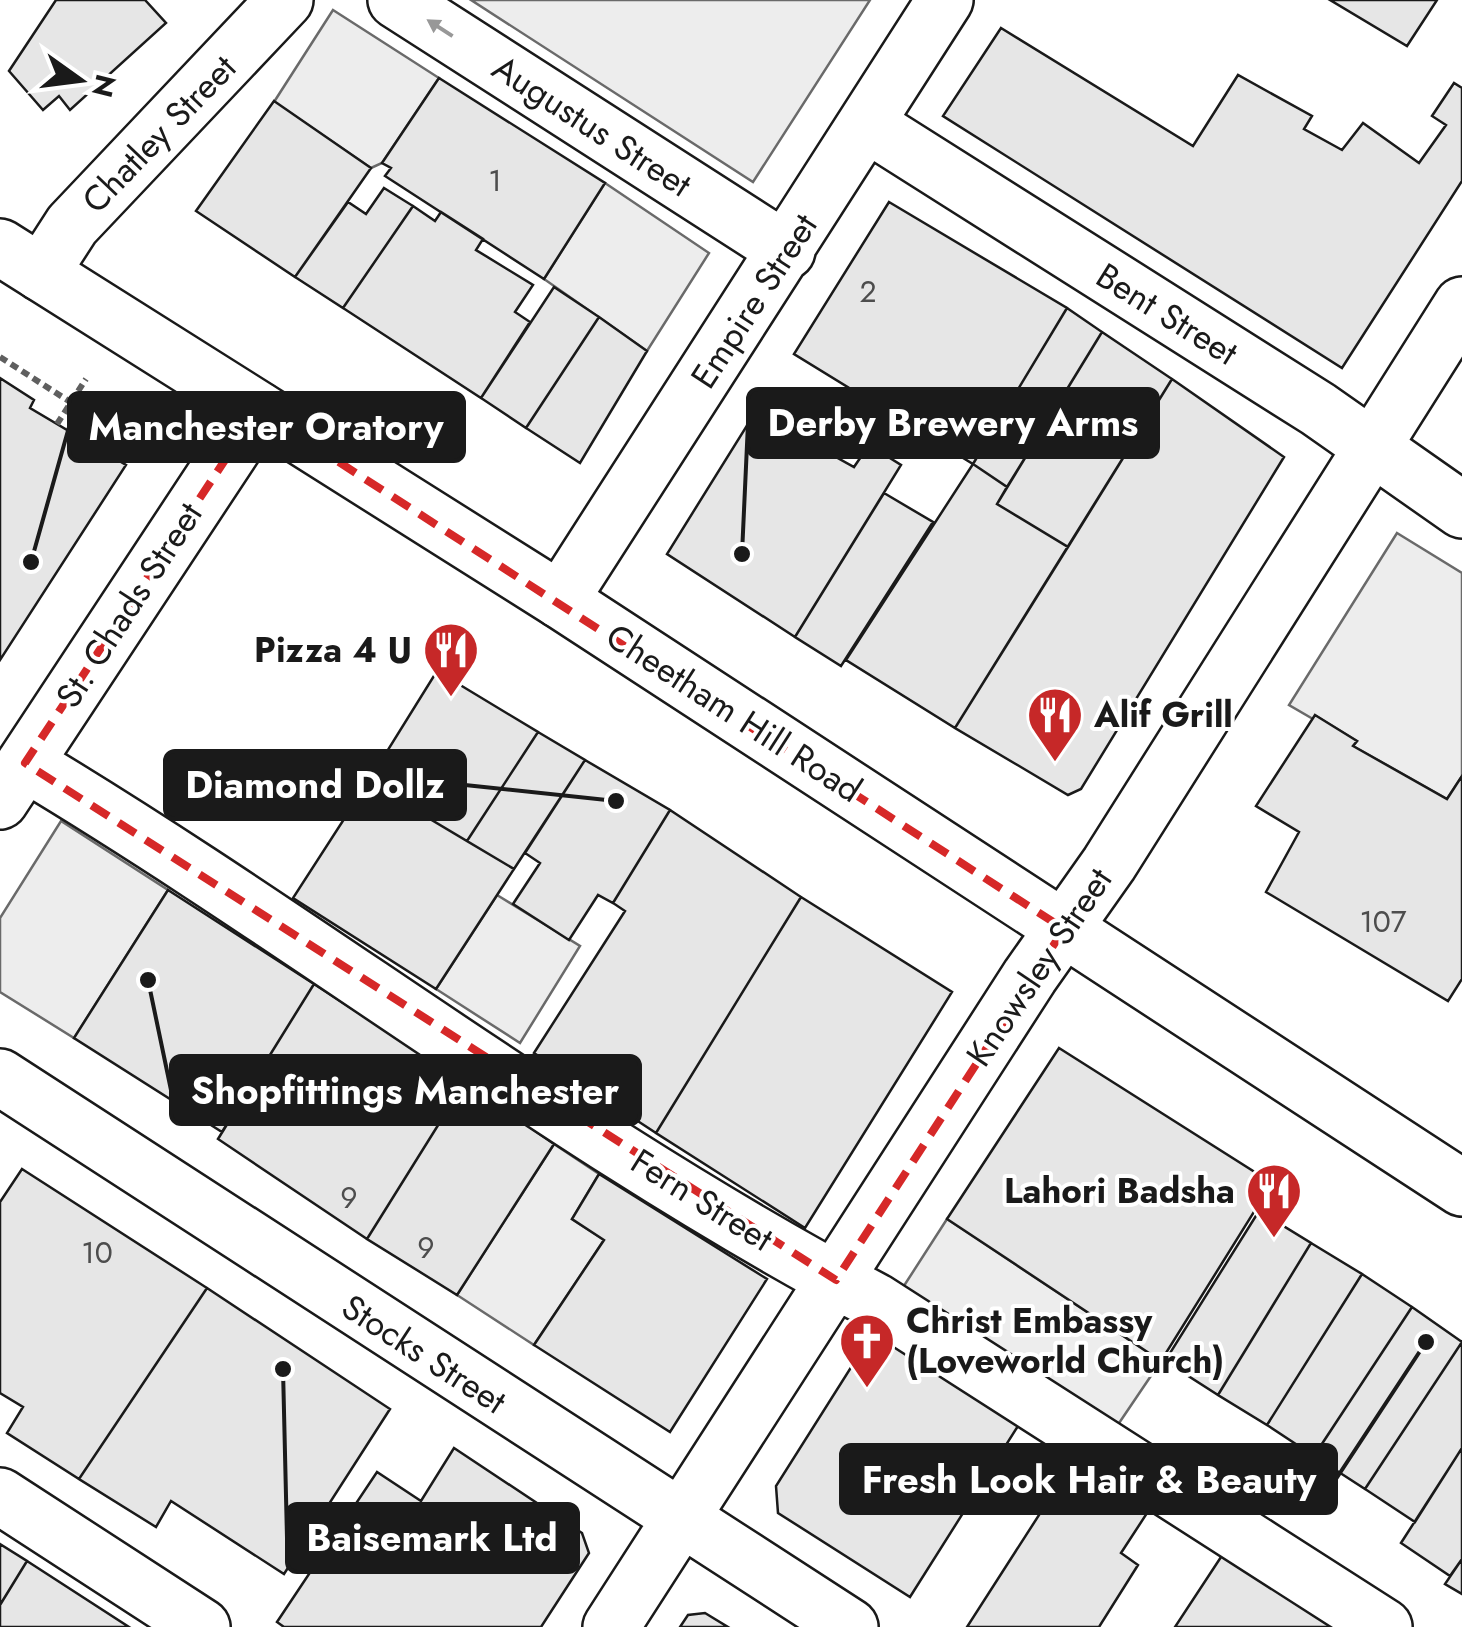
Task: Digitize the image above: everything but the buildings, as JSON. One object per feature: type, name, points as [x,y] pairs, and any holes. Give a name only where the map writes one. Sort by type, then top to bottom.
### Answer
[{"type":"main road","name":"Chatley Street","points":[[21,260],[72,225],[285,0]]},
{"type":"main road","name":"Augustus Street","points":[[396,0],[787,251]]},
{"type":"main road","name":"Empire Street","points":[[560,600],[787,251],[944,0]]},
{"type":"main road","name":"Bent Street","points":[[867,124],[1318,409],[1462,510]]},
{"type":"main road","name":"Cheetham Hill Road","points":[[21,260],[560,600],[1462,1188]]},
{"type":"main road","name":"Knowsley Street","points":[[611,1627],[1064,929],[1462,305]]},
{"type":"main road","name":"St. Chads Street","points":[[12,782],[258,410]]},
{"type":"main road","name":"Fern Street","points":[[12,782],[476,1057],[799,1262],[875,1300],[1384,1627]]},
{"type":"main road","name":"Stocks Street","points":[[0,1077],[850,1627]]},
{"type":"main road","points":[[0,1496],[202,1627]]},
{"type":"path","points":[[0,357],[142,448]]},
{"type":"path","points":[[56,424],[86,378]]},
{"type":"highlighted area","points":[[258,410],[1064,929],[836,1280],[25,763]]},
{"type":"shaded area","points":[[471,0],[870,0],[753,182]]},
{"type":"shaded area","points":[[333,10],[439,78],[382,163],[371,168],[274,102]]},
{"type":"shaded area","points":[[605,183],[709,253],[647,351],[544,279]]},
{"type":"shaded area","points":[[1397,533],[1462,573],[1462,776],[1447,799],[1353,746],[1357,741],[1316,716],[1313,719],[1289,705]]},
{"type":"shaded area","points":[[61,821],[168,890],[74,1038],[0,992],[0,918]]},
{"type":"shaded area","points":[[497,895],[580,946],[520,1043],[436,989]]},
{"type":"shaded area","points":[[554,1144],[599,1174],[572,1219],[604,1240],[534,1345],[457,1295]]},
{"type":"shaded area","points":[[947,1219],[1161,1361],[1113,1432],[900,1292]]},
{"type":"place","name":"Derby Brewery Arms","points":[[742,554]]},
{"type":"place","name":"Manchester Oratory","points":[[31,562]]},
{"type":"place","name":"Pizza 4 U","points":[[451,699]]},
{"type":"place","name":"Alif Grill","points":[[1055,764]]},
{"type":"place","name":"Diamond Dollz","points":[[616,801]]},
{"type":"place","name":"Shopfittings Manchester","points":[[148,980]]},
{"type":"place","name":"Lahori Badsha","points":[[1274,1240]]},
{"type":"place","name":"Fresh Look Hair & Beauty","points":[[1426,1342]]},
{"type":"place","name":"Baisemark Ltd","points":[[283,1369]]},
{"type":"place","name":"Christ Embassy (Loveworld Church)","points":[[867,1390]]}]
